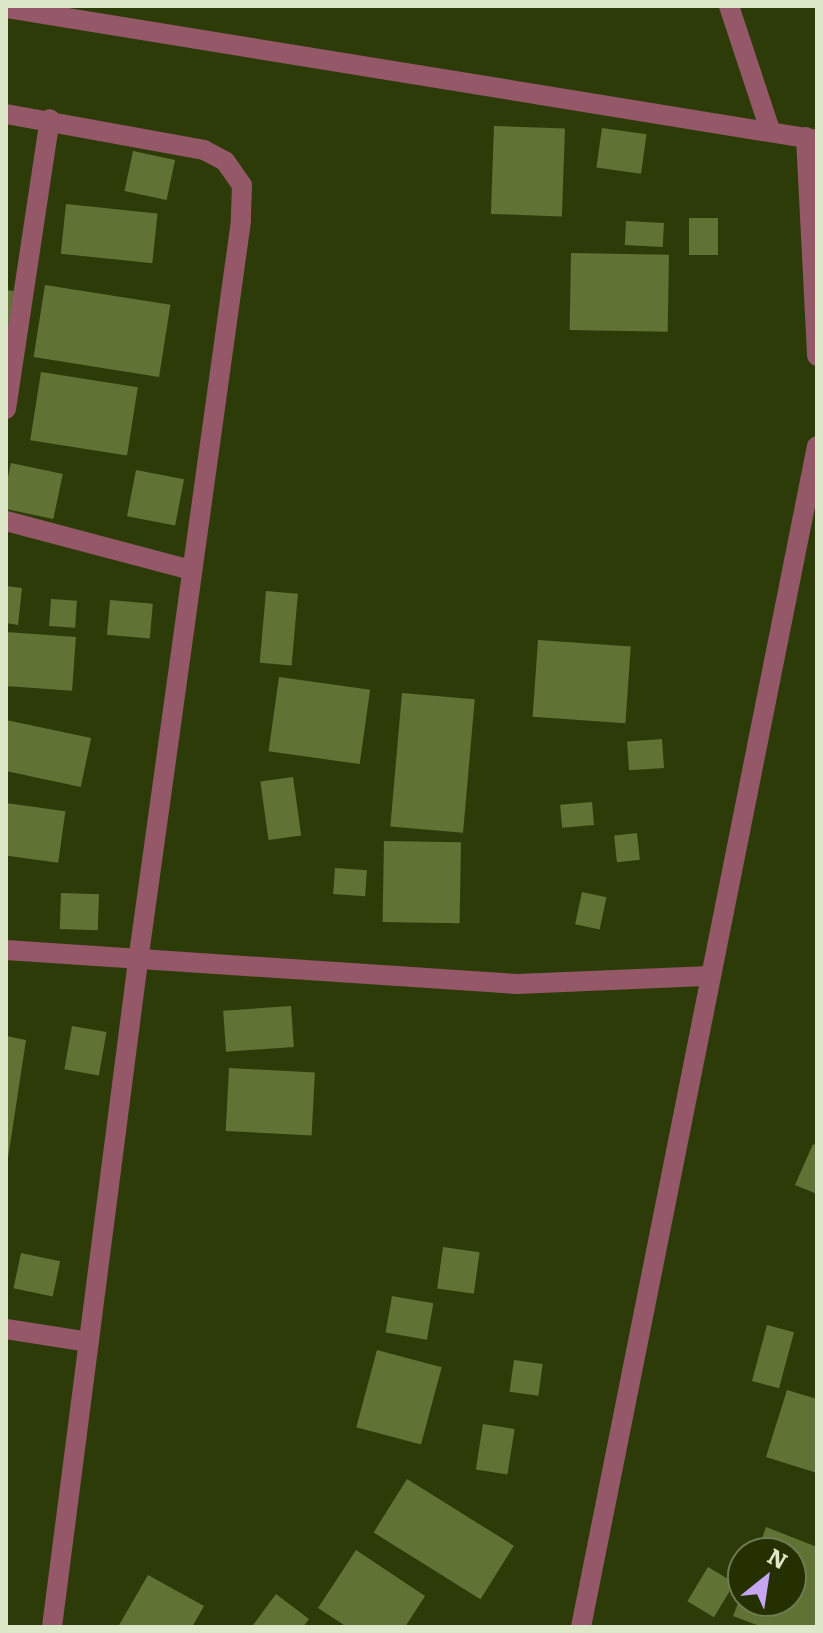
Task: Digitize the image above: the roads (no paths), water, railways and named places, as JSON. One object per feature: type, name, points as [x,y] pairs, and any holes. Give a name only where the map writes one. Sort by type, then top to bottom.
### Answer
[{"type":"street","points":[[729,6],[770,130]]},
{"type":"street","points":[[6,8],[811,138],[817,356]]},
{"type":"street","points":[[6,114],[50,119],[204,150],[225,161],[242,185],[241,221],[138,961],[52,1627]]},
{"type":"street","points":[[6,409],[50,119]]},
{"type":"street","points":[[581,1627],[817,446]]},
{"type":"street","points":[[6,521],[192,570]]},
{"type":"street","points":[[6,950],[517,984],[711,976]]},
{"type":"street","points":[[6,1329],[89,1342]]}]
